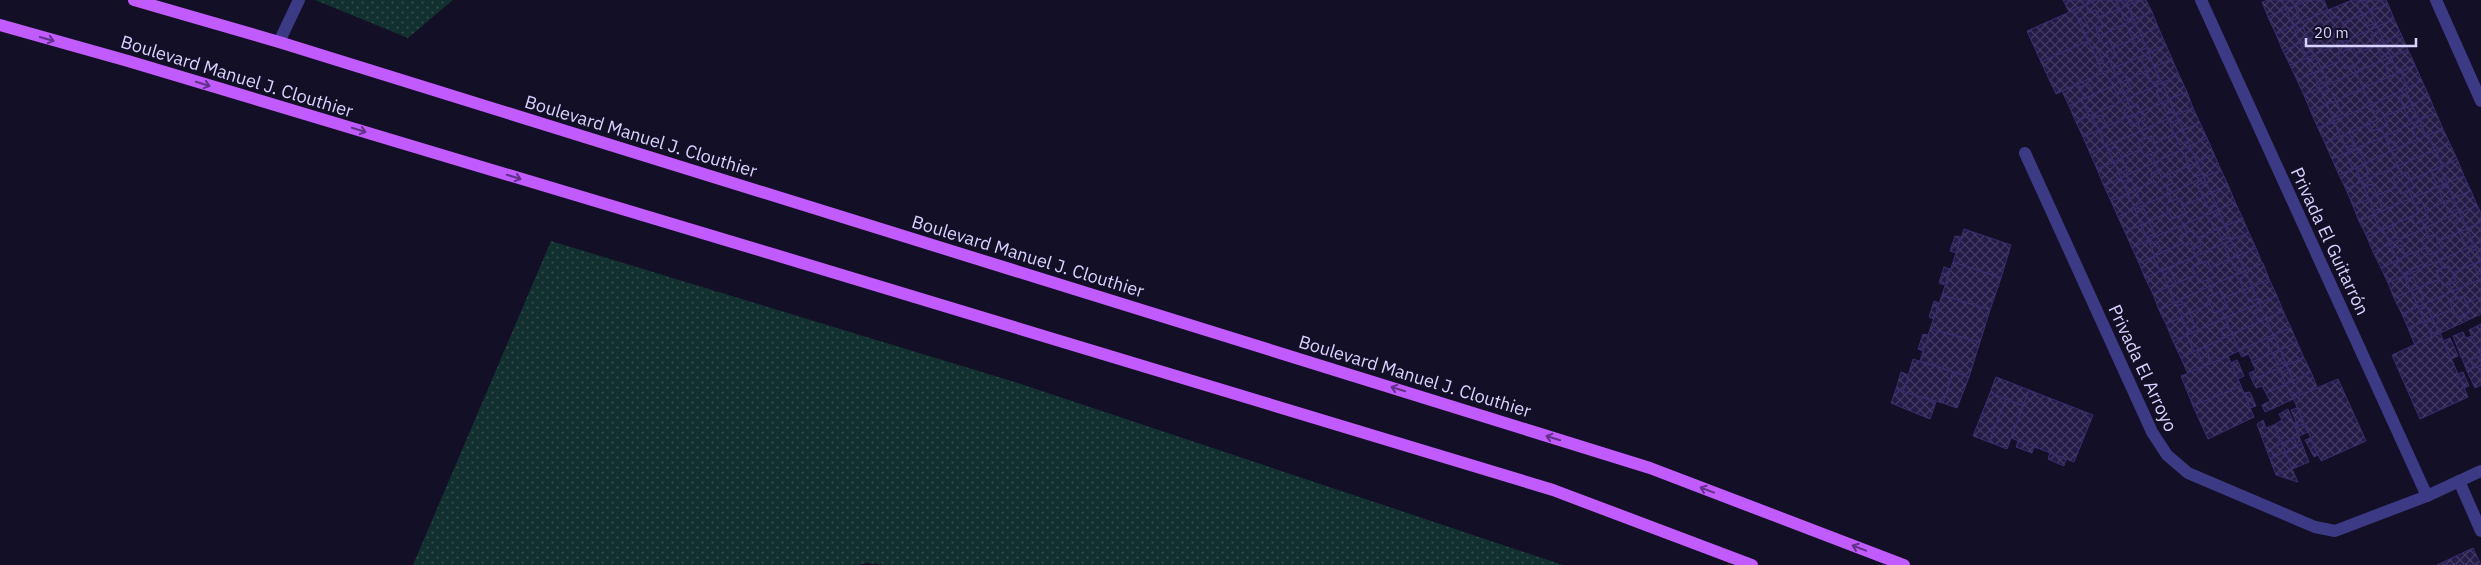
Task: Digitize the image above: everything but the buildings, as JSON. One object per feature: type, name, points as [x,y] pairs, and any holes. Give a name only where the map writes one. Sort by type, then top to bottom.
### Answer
[{"type":"main road","name":"Boulevard Manuel J. Clouthier","points":[[134,0],[279,42],[1650,468],[1904,565]]},
{"type":"main road","name":"Boulevard Manuel J. Clouthier","points":[[0,26],[128,61],[1544,487],[1752,565]]},
{"type":"street","points":[[279,42],[300,0]]},
{"type":"street","name":"Privada El Guitarrón","points":[[2201,0],[2427,496]]},
{"type":"street","points":[[2436,0],[2481,101]]},
{"type":"street","name":"Privada El Arroyo","points":[[2025,153],[2152,432],[2167,455],[2188,473],[2315,528],[2335,531],[2427,496]]},
{"type":"street","points":[[2427,496],[2481,471]]},
{"type":"street","points":[[2459,481],[2481,531]]},
{"type":"green space","points":[[315,0],[453,0],[408,38]]},
{"type":"green space","points":[[551,241],[1018,383],[1563,565],[885,565],[866,563],[859,565],[413,565]]}]
